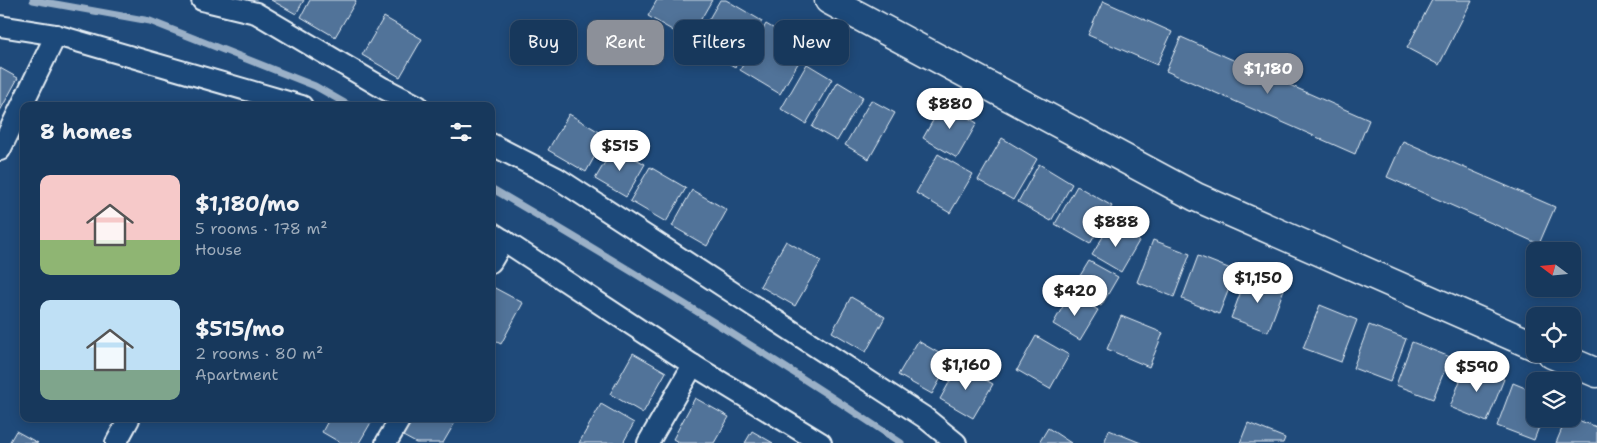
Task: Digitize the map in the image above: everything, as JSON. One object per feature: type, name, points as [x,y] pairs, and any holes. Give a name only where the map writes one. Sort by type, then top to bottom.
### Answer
[{"type":"main road","points":[[829,0],[1196,197],[1526,342]]},
{"type":"main road","points":[[1571,362],[1597,373]]},
{"type":"street","points":[[202,0],[256,13],[410,102]]},
{"type":"street","points":[[0,26],[56,35],[287,102]]},
{"type":"street","points":[[23,102],[56,35]]},
{"type":"street","points":[[0,150],[20,109]]},
{"type":"street","points":[[495,146],[557,178],[924,417],[956,443]]},
{"type":"street","points":[[498,236],[693,365],[821,443]]},
{"type":"street","points":[[648,443],[693,365]]},
{"type":"street","points":[[116,443],[128,422]]},
{"type":"street","points":[[386,443],[398,422]]},
{"type":"building","points":[[271,0],[304,0],[296,14]]},
{"type":"building","points":[[310,0],[356,1],[335,37],[301,17]]},
{"type":"building","points":[[657,0],[712,0],[700,20],[674,20],[674,31],[664,25],[664,20],[655,20],[648,16]]},
{"type":"building","points":[[720,0],[726,0],[760,20],[708,20]]},
{"type":"building","points":[[1432,0],[1472,0],[1439,65],[1407,48]]},
{"type":"building","points":[[1103,1],[1172,32],[1157,65],[1088,35]]},
{"type":"building","points":[[384,17],[422,39],[400,77],[362,55]]},
{"type":"building","points":[[766,24],[774,29],[774,65],[797,65],[780,94],[740,70],[743,65],[764,65],[764,28]]},
{"type":"building","points":[[1181,37],[1369,120],[1355,154],[1166,71]]},
{"type":"building","points":[[806,65],[832,79],[806,124],[781,109]]},
{"type":"building","points":[[0,68],[18,78],[0,111]]},
{"type":"building","points":[[838,82],[863,97],[837,141],[812,127]]},
{"type":"building","points":[[871,100],[895,113],[869,159],[845,145]]},
{"type":"building","points":[[943,103],[977,123],[957,158],[923,138]]},
{"type":"building","points":[[569,114],[606,136],[586,172],[548,150]]},
{"type":"building","points":[[1002,138],[1037,159],[1013,200],[978,180]]},
{"type":"building","points":[[1403,141],[1555,207],[1540,242],[1534,242],[1387,177]]},
{"type":"building","points":[[614,147],[645,164],[626,197],[595,179]]},
{"type":"building","points":[[938,154],[973,174],[950,213],[916,193]]},
{"type":"building","points":[[1039,164],[1072,184],[1051,221],[1018,202]]},
{"type":"building","points":[[650,167],[686,188],[666,222],[630,201]]},
{"type":"building","points":[[1077,186],[1112,206],[1090,244],[1055,224]]},
{"type":"building","points":[[692,190],[727,210],[707,246],[672,226]]},
{"type":"building","points":[[1110,225],[1139,241],[1121,272],[1092,255]]},
{"type":"building","points":[[1153,240],[1190,254],[1174,297],[1137,282]]},
{"type":"building","points":[[786,241],[821,261],[795,306],[760,286]]},
{"type":"building","points":[[1198,256],[1236,271],[1219,314],[1182,299]]},
{"type":"building","points":[[1089,261],[1118,277],[1101,306],[1072,289]]},
{"type":"building","points":[[1247,275],[1284,289],[1268,332],[1231,318]]},
{"type":"building","points":[[495,288],[523,303],[501,344],[495,341]]},
{"type":"building","points":[[1070,294],[1098,310],[1080,340],[1053,324]]},
{"type":"building","points":[[851,297],[885,317],[866,352],[832,332]]},
{"type":"building","points":[[1320,305],[1357,320],[1341,362],[1303,348]]},
{"type":"building","points":[[1121,316],[1163,333],[1149,367],[1107,349]]},
{"type":"building","points":[[1369,325],[1406,339],[1390,382],[1353,368]]},
{"type":"building","points":[[1036,336],[1069,355],[1050,389],[1017,370]]},
{"type":"building","points":[[918,341],[951,360],[932,394],[898,375]]},
{"type":"building","points":[[1412,342],[1450,357],[1433,399],[1396,385]]},
{"type":"building","points":[[633,353],[666,372],[643,413],[610,394]]},
{"type":"building","points":[[959,365],[993,384],[973,418],[940,399]]},
{"type":"building","points":[[1466,365],[1504,379],[1487,422],[1450,407]]},
{"type":"building","points":[[1513,383],[1526,388],[1526,427],[1539,427],[1534,440],[1497,426]]},
{"type":"building","points":[[695,398],[729,417],[714,443],[680,443],[673,439]]},
{"type":"building","points":[[601,404],[634,423],[623,443],[579,443]]},
{"type":"building","points":[[1581,421],[1597,427],[1597,443],[1556,443],[1563,427],[1581,427]]},
{"type":"building","points":[[327,422],[371,422],[359,443],[341,443],[322,432]]},
{"type":"building","points":[[411,422],[455,422],[443,443],[416,443],[403,436]]},
{"type":"building","points":[[1248,423],[1285,438],[1283,443],[1240,443]]},
{"type":"building","points":[[1048,428],[1071,443],[1039,443]]},
{"type":"building","points":[[1109,430],[1141,443],[1104,443]]},
{"type":"building","points":[[16,431],[38,443],[9,443]]},
{"type":"building","points":[[752,431],[773,443],[745,443]]},
{"type":"waterway","points":[[33,0],[150,21],[315,86],[343,102]]},
{"type":"waterway","points":[[495,190],[698,312],[901,443]]}]
